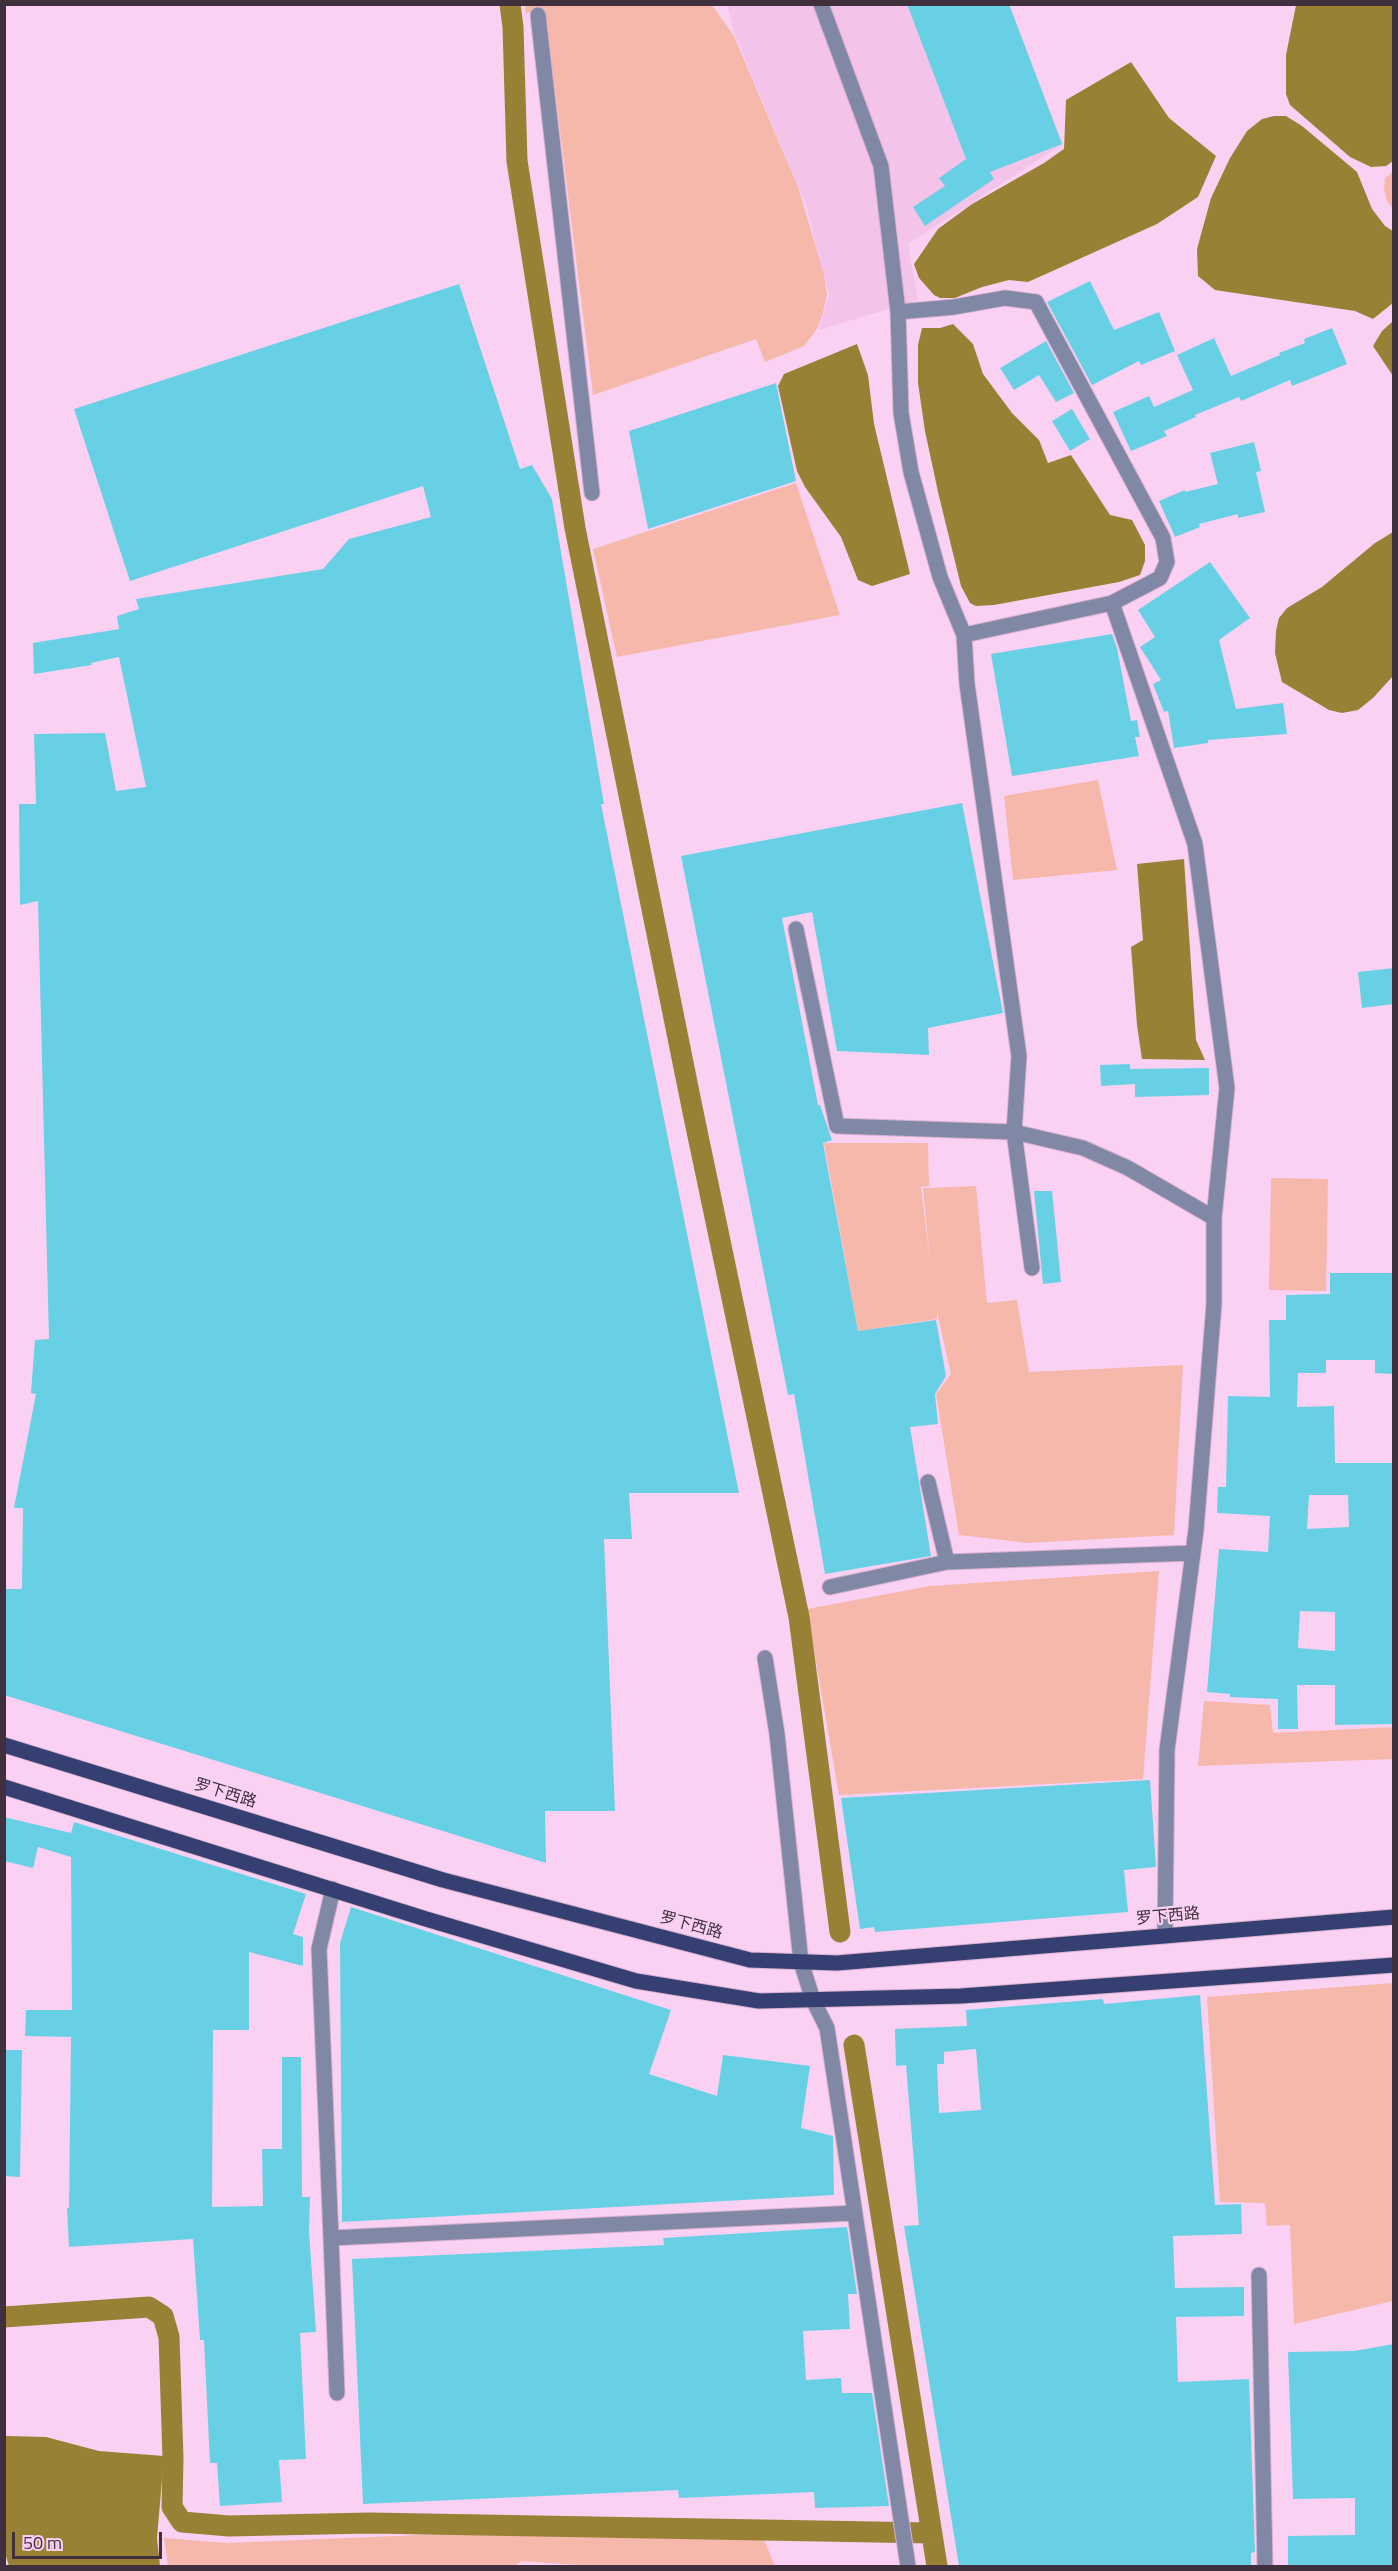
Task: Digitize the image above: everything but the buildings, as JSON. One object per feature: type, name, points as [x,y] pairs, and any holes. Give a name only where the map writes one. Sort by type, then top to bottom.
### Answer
[{"type":"main road","name":"罗下西路","points":[[4,1745],[443,1880],[750,1960],[848,1962],[1394,1917]]},
{"type":"main road","points":[[4,1787],[636,1981],[759,2001],[960,1996],[1394,1965]]},
{"type":"street","points":[[821,4],[881,166],[898,312],[901,413],[911,472],[940,578],[964,635],[967,684],[1019,1056],[1014,1132],[1032,1268]]},
{"type":"street","points":[[538,15],[592,494]]},
{"type":"street","points":[[898,312],[954,307],[1005,298],[1036,302],[1163,538],[1167,562],[1160,578],[1112,603],[964,635]]},
{"type":"street","points":[[1112,603],[1195,844],[1227,1088],[1214,1218],[1214,1304],[1193,1553],[1167,1750],[1165,1936]]},
{"type":"street","points":[[796,929],[837,1126],[1014,1132],[1083,1148],[1128,1168],[1214,1218]]},
{"type":"street","points":[[928,1482],[947,1562]]},
{"type":"street","points":[[830,1587],[947,1562],[1193,1553]]},
{"type":"street","points":[[765,1658],[777,1734],[801,1962],[813,2000],[827,2028],[908,2566]]},
{"type":"street","points":[[333,1889],[319,1949],[337,2393]]},
{"type":"street","points":[[331,2238],[855,2213]]},
{"type":"street","points":[[1259,2275],[1265,2566]]},
{"type":"shaded area","points":[[525,5],[712,5],[734,36],[798,187],[824,274],[827,295],[822,317],[817,329],[804,346],[765,362],[756,339],[593,395],[545,10],[526,13]]},
{"type":"shaded area","points":[[727,5],[1009,5],[1063,144],[908,244],[918,300],[819,330],[829,295],[807,208],[735,35]]},
{"type":"shaded area","points":[[1296,5],[1393,5],[1393,161],[1386,166],[1371,167],[1350,157],[1290,105],[1286,94],[1286,55]]},
{"type":"shaded area","points":[[1131,62],[1169,118],[1216,156],[1198,197],[1157,224],[1028,282],[1009,280],[982,287],[955,298],[940,298],[934,295],[919,278],[914,264],[938,229],[972,204],[1064,149],[1066,100]]},
{"type":"shaded area","points":[[1286,116],[1302,126],[1357,172],[1372,209],[1385,226],[1393,231],[1393,303],[1373,319],[1355,311],[1215,290],[1198,276],[1197,249],[1211,198],[1230,158],[1247,131],[1262,119]]},
{"type":"shaded area","points":[[1393,172],[1393,209],[1387,201],[1384,188],[1385,178]]},
{"type":"shaded area","points":[[1393,321],[1393,376],[1373,346],[1382,331]]},
{"type":"shaded area","points":[[953,324],[973,344],[983,374],[1012,413],[1039,440],[1048,463],[1071,455],[1110,515],[1132,520],[1145,545],[1145,561],[1140,575],[1119,582],[994,605],[976,606],[970,603],[961,586],[938,492],[918,383],[918,345],[922,328],[940,328]]},
{"type":"shaded area","points":[[857,344],[868,375],[874,424],[910,574],[872,586],[858,580],[841,537],[805,487],[797,471],[778,386],[784,374]]},
{"type":"shaded area","points":[[796,483],[840,615],[617,657],[593,549]]},
{"type":"shaded area","points":[[1393,532],[1393,676],[1373,698],[1358,710],[1342,713],[1329,710],[1282,682],[1275,653],[1279,618],[1287,608],[1322,587],[1375,543]]},
{"type":"shaded area","points":[[1098,780],[1117,870],[1013,880],[1004,796]]},
{"type":"shaded area","points":[[1184,859],[1196,1040],[1205,1060],[1142,1059],[1131,947],[1143,940],[1137,864]]},
{"type":"shaded area","points":[[824,1143],[928,1143],[929,1186],[921,1187],[930,1261],[923,1188],[976,1186],[987,1303],[1017,1300],[1029,1372],[1183,1365],[1174,1535],[1028,1543],[959,1535],[936,1394],[951,1374],[937,1312],[937,1319],[858,1331]]},
{"type":"shaded area","points":[[1271,1178],[1328,1179],[1326,1291],[1269,1290]]},
{"type":"shaded area","points":[[1159,1571],[1143,1779],[839,1795],[807,1609],[930,1586]]},
{"type":"shaded area","points":[[1204,1701],[1270,1705],[1273,1733],[1393,1727],[1393,1759],[1198,1766]]},
{"type":"shaded area","points":[[1393,1983],[1393,2301],[1294,2324],[1290,2225],[1267,2226],[1265,2203],[1220,2202],[1207,1997]]},
{"type":"shaded area","points":[[6,2436],[46,2437],[99,2451],[164,2456],[157,2538],[160,2566],[9,2566],[4,2550]]},
{"type":"shaded area","points":[[467,2533],[764,2540],[775,2566],[592,2566],[521,2561],[514,2566],[168,2566],[164,2538],[227,2543]]},
{"type":"waterway","points":[[510,4],[513,27],[517,161],[575,528],[694,1117],[799,1617],[840,1932]]},
{"type":"waterway","points":[[854,2045],[937,2566]]},
{"type":"waterway","points":[[4,2317],[149,2307],[163,2316],[169,2337],[173,2458],[172,2507],[182,2522],[229,2526],[370,2523],[931,2533]]}]
